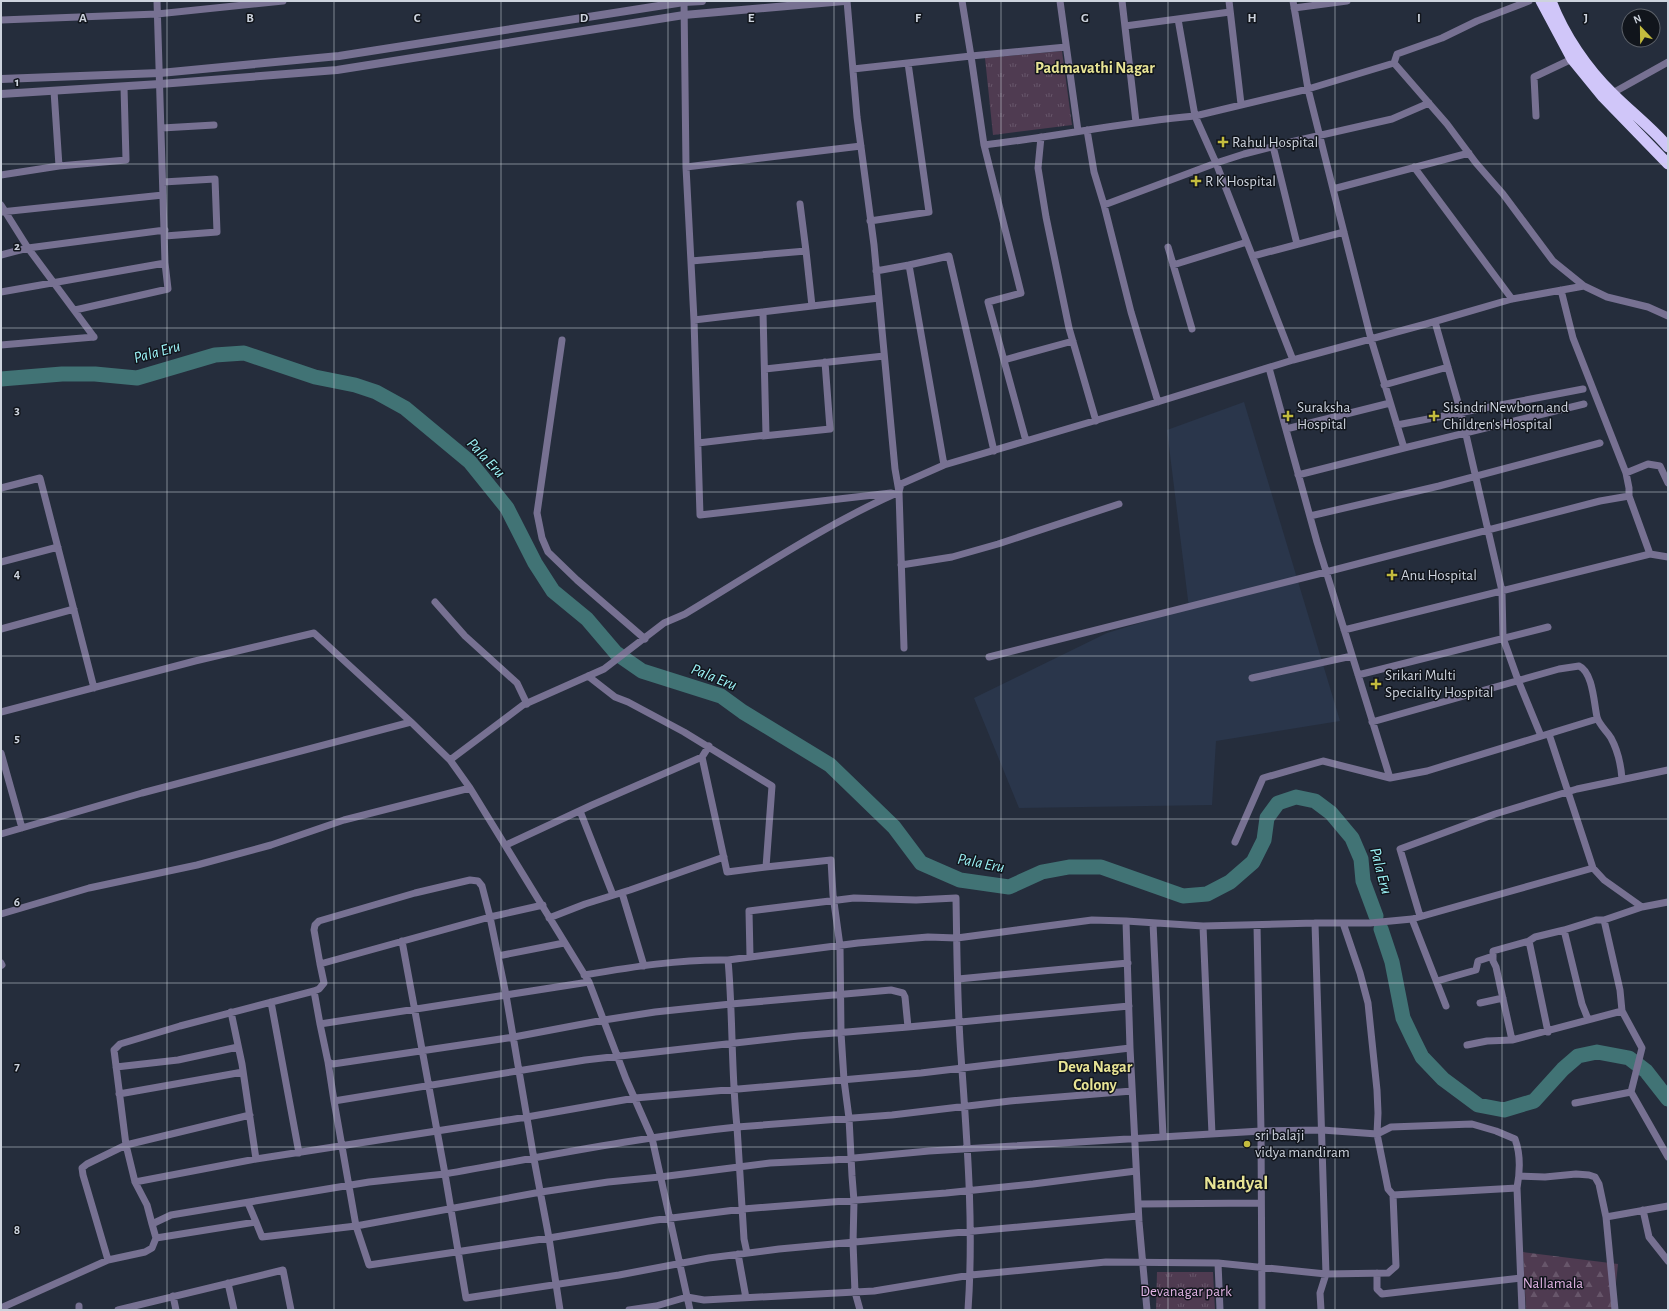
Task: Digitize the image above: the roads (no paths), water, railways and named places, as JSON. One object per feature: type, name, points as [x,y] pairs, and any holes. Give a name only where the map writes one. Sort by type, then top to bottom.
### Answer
[{"type":"highway","points":[[1542,1],[1572,59],[1608,95],[1668,147]]},
{"type":"highway","points":[[1551,1],[1557,17],[1578,53],[1631,128],[1660,153],[1668,164]]},
{"type":"street","points":[[75,310],[168,289],[165,263],[157,1]]},
{"type":"street","points":[[1,20],[157,14],[283,1]]},
{"type":"street","points":[[1,79],[160,72],[338,56],[684,2],[702,1]]},
{"type":"street","points":[[1,94],[124,87],[337,70],[684,15],[844,1]]},
{"type":"street","points":[[848,1],[853,69],[879,298],[895,469],[899,492],[904,648]]},
{"type":"street","points":[[962,1],[984,145],[1021,292],[988,302],[1026,441]]},
{"type":"street","points":[[1060,1],[1078,131]]},
{"type":"street","points":[[1122,1],[1136,122]]},
{"type":"street","points":[[1229,1],[1241,104]]},
{"type":"street","points":[[1347,1],[1293,4],[1308,89],[1319,135],[1370,339],[1404,448]]},
{"type":"street","points":[[1394,63],[1397,54],[1442,38],[1477,21],[1529,1]]},
{"type":"street","points":[[684,2],[686,167],[694,320],[700,515],[899,492]]},
{"type":"street","points":[[1125,26],[1230,12]]},
{"type":"street","points":[[1178,19],[1195,116],[1216,163],[1293,360]]},
{"type":"street","points":[[853,69],[1066,47]]},
{"type":"street","points":[[1536,116],[1534,77],[1572,59]]},
{"type":"street","points":[[1608,95],[1668,62]]},
{"type":"street","points":[[870,221],[929,212],[908,63]]},
{"type":"street","points":[[984,145],[1041,138],[1136,122],[1195,116],[1308,89],[1394,63]]},
{"type":"street","points":[[1394,63],[1503,194],[1553,261],[1584,286],[1607,297],[1648,307],[1668,316]]},
{"type":"street","points":[[1,175],[59,166],[126,160],[124,87]]},
{"type":"street","points":[[54,91],[59,166]]},
{"type":"street","points":[[1104,205],[1216,163],[1274,146],[1392,119],[1429,104]]},
{"type":"street","points":[[162,128],[214,125]]},
{"type":"street","points":[[1087,130],[1094,172],[1104,205],[1131,312],[1158,402]]},
{"type":"street","points":[[1041,138],[1038,168],[1044,203],[1073,341],[1096,421]]},
{"type":"street","points":[[686,167],[861,146]]},
{"type":"street","points":[[1274,146],[1297,244]]},
{"type":"street","points":[[1333,189],[1469,153]]},
{"type":"street","points":[[1414,167],[1512,299]]},
{"type":"street","points":[[1,255],[28,248],[165,233],[216,232],[215,179],[163,182]]},
{"type":"street","points":[[3,212],[164,195]]},
{"type":"street","points":[[800,204],[812,306]]},
{"type":"street","points":[[1,205],[3,212],[28,248],[94,337],[1,345]]},
{"type":"street","points":[[1252,256],[1344,232]]},
{"type":"street","points":[[1173,265],[1247,242]]},
{"type":"street","points":[[1168,247],[1192,329]]},
{"type":"street","points":[[691,261],[806,251]]},
{"type":"street","points":[[876,271],[949,256],[994,451]]},
{"type":"street","points":[[1,292],[165,263]]},
{"type":"street","points":[[909,265],[944,465]]},
{"type":"street","points":[[899,492],[901,484],[944,465],[1096,421],[1293,360],[1435,322],[1512,299],[1584,286]]},
{"type":"street","points":[[1561,290],[1573,338],[1626,473],[1629,496],[1650,554]]},
{"type":"street","points":[[694,320],[879,298]]},
{"type":"street","points":[[761,436],[766,435],[764,312]]},
{"type":"street","points":[[1435,322],[1466,433],[1502,591],[1503,638],[1541,736]]},
{"type":"street","points":[[562,340],[537,513],[542,538],[548,552],[577,580],[645,639]]},
{"type":"street","points":[[1004,360],[1073,341]]},
{"type":"street","points":[[765,368],[884,356]]},
{"type":"street","points":[[698,443],[830,429],[825,362]]},
{"type":"street","points":[[1384,386],[1448,367]]},
{"type":"street","points":[[1269,368],[1326,572],[1390,778]]},
{"type":"street","points":[[1397,425],[1461,414],[1583,389]]},
{"type":"street","points":[[1286,429],[1390,403]]},
{"type":"street","points":[[1298,475],[1584,404]]},
{"type":"street","points":[[1310,516],[1476,477],[1600,443]]},
{"type":"street","points":[[1626,473],[1648,464],[1660,466],[1668,483]]},
{"type":"street","points":[[1,488],[40,478],[94,688]]},
{"type":"street","points":[[450,760],[527,704],[604,669],[664,623],[686,614],[824,531],[879,501],[899,492]]},
{"type":"street","points":[[989,658],[1600,500],[1629,496]]},
{"type":"street","points":[[901,565],[952,557],[998,544],[1119,504]]},
{"type":"street","points":[[1,562],[58,547]]},
{"type":"street","points":[[1344,630],[1650,554],[1668,557]]},
{"type":"street","points":[[435,602],[465,636],[517,683],[527,704]]},
{"type":"street","points":[[1,629],[74,609]]},
{"type":"street","points":[[1358,675],[1548,627]]},
{"type":"street","points":[[1,712],[195,661],[314,633],[450,760],[470,788],[506,845],[589,982],[617,1056],[652,1138],[690,1310]]},
{"type":"street","points":[[1252,678],[1352,656]]},
{"type":"street","points":[[1372,722],[1558,669],[1579,666],[1582,667],[1595,696],[1597,719],[1611,739],[1620,761],[1622,780]]},
{"type":"street","points":[[588,676],[615,697],[628,702],[708,746],[772,786],[766,867]]},
{"type":"street","points":[[1235,842],[1263,778],[1323,761],[1390,778],[1427,771],[1597,719]]},
{"type":"street","points":[[1,834],[142,793],[411,722]]},
{"type":"street","points":[[1549,734],[1593,868],[1604,880],[1642,907]]},
{"type":"street","points":[[506,845],[702,757],[708,746]]},
{"type":"street","points":[[1,753],[4,776],[22,828]]},
{"type":"street","points":[[702,757],[727,872],[831,860],[834,901],[840,946],[839,994],[841,1033],[844,1080],[850,1118],[856,1292],[860,1310]]},
{"type":"street","points":[[1420,916],[1400,849],[1495,814],[1568,792],[1668,770]]},
{"type":"street","points":[[1,914],[89,888],[197,865],[270,845],[344,820],[470,788]]},
{"type":"street","points":[[580,811],[613,895]]},
{"type":"street","points":[[549,918],[585,904],[622,893],[724,857]]},
{"type":"street","points":[[584,976],[644,966],[728,960],[750,956],[928,937],[957,938],[1092,920],[1203,926],[1388,922],[1412,919],[1593,868]]},
{"type":"street","points":[[1,1308],[108,1260],[145,1252],[152,1248],[156,1238],[147,1205],[136,1182],[126,1145],[114,1050],[120,1044],[231,1012],[319,989],[324,983],[314,930],[315,925],[319,921],[415,893],[470,880],[478,881],[482,886],[490,917],[514,1037],[534,1159],[550,1238],[560,1310]]},
{"type":"street","points":[[622,893],[644,966]]},
{"type":"street","points":[[750,956],[749,911],[854,898],[916,900],[956,898],[959,1022],[970,1191],[971,1275],[968,1310]]},
{"type":"street","points":[[1512,1040],[1496,966],[1493,961],[1493,951],[1529,941],[1535,937],[1596,920],[1604,920],[1642,907],[1668,902]]},
{"type":"street","points":[[320,964],[490,917],[543,905]]},
{"type":"street","points":[[1412,919],[1446,1006]]},
{"type":"street","points":[[1604,920],[1620,990],[1622,1011],[1642,1048],[1632,1092],[1668,1157]]},
{"type":"street","points":[[1126,921],[1138,1216],[1146,1310]]},
{"type":"street","points":[[1153,923],[1163,1136]]},
{"type":"street","points":[[1314,923],[1326,1274],[1320,1293],[1321,1310]]},
{"type":"street","points":[[629,1310],[656,1306],[687,1297],[704,1300],[856,1292],[971,1275],[1106,1262],[1218,1263],[1326,1274],[1388,1272],[1396,1266],[1394,1195],[1388,1189],[1377,1134],[1377,1090],[1368,1003],[1360,973],[1343,923]]},
{"type":"street","points":[[1257,925],[1261,1131],[1262,1310]]},
{"type":"street","points":[[1203,926],[1212,1134]]},
{"type":"street","points":[[1564,930],[1582,1004],[1588,1019]]},
{"type":"street","points":[[402,941],[430,1086],[466,1298],[619,1275],[709,1258],[746,1253],[971,1230],[1138,1216]]},
{"type":"street","points":[[1529,941],[1548,1032]]},
{"type":"street","points":[[498,956],[564,943]]},
{"type":"street","points":[[1436,981],[1476,970],[1478,961],[1493,956]]},
{"type":"street","points":[[728,960],[733,1043],[733,1089],[746,1253]]},
{"type":"street","points":[[958,979],[1128,963]]},
{"type":"street","points":[[320,1024],[589,982]]},
{"type":"street","points":[[314,990],[356,1226],[369,1265],[743,1209],[970,1191],[1136,1171]]},
{"type":"street","points":[[328,1062],[333,1064],[423,1052],[604,1020],[731,1004],[891,990],[903,993],[906,996],[908,1028]]},
{"type":"street","points":[[1480,1003],[1503,998]]},
{"type":"street","points":[[271,1002],[299,1153]]},
{"type":"street","points":[[334,1101],[617,1056],[733,1043],[908,1028],[1129,1006]]},
{"type":"street","points":[[1466,1045],[1487,1041],[1512,1040],[1548,1032],[1588,1019],[1622,1011]]},
{"type":"street","points":[[231,1012],[243,1072],[256,1159]]},
{"type":"street","points":[[116,1067],[178,1060],[238,1047]]},
{"type":"street","points":[[136,1182],[256,1159],[342,1147],[635,1098],[844,1080],[1130,1048]]},
{"type":"street","points":[[119,1094],[243,1072]]},
{"type":"street","points":[[152,1224],[172,1215],[349,1185],[445,1174],[534,1159],[592,1147],[691,1132],[965,1107],[1010,1101],[1132,1092]]},
{"type":"street","points":[[1574,1103],[1632,1092]]},
{"type":"street","points":[[108,1260],[82,1175],[82,1168],[87,1164],[126,1145],[250,1116]]},
{"type":"street","points":[[248,1203],[262,1238],[356,1226],[452,1210],[541,1192],[608,1182],[770,1163],[967,1148],[1163,1136],[1261,1131],[1322,1130],[1377,1134],[1391,1128],[1472,1124],[1515,1139],[1519,1148],[1519,1176],[1517,1188],[1522,1310]]},
{"type":"street","points":[[1519,1176],[1545,1177],[1576,1174],[1595,1177],[1599,1184],[1606,1217],[1615,1310]]},
{"type":"street","points":[[1394,1195],[1517,1188]]},
{"type":"street","points":[[1138,1204],[1261,1203]]},
{"type":"street","points":[[1606,1217],[1668,1206]]},
{"type":"street","points":[[1643,1210],[1649,1237],[1668,1261]]},
{"type":"street","points":[[156,1238],[256,1222]]},
{"type":"street","points":[[738,1254],[746,1298]]},
{"type":"street","points":[[1218,1263],[1220,1310]]},
{"type":"street","points":[[118,1310],[283,1270],[291,1310]]},
{"type":"street","points":[[1377,1273],[1377,1289],[1382,1294],[1521,1278]]},
{"type":"street","points":[[228,1283],[234,1310]]},
{"type":"street","points":[[173,1296],[176,1310]]},
{"type":"waterway","name":"Pala Eru","points":[[1,379],[62,374],[95,374],[137,378],[215,355],[244,353],[315,377],[355,385],[376,392],[405,408],[470,462],[507,508],[535,563],[553,591],[587,619],[616,653],[642,671],[721,696],[743,712],[830,765],[894,827],[921,863],[960,880],[1009,887],[1042,872],[1069,867],[1101,867],[1183,896],[1207,894],[1230,882],[1253,862],[1264,840],[1267,818],[1278,803],[1296,797],[1315,801],[1331,813],[1352,838],[1361,859],[1363,881],[1376,916]]},
{"type":"waterway","name":"Pala Eru","points":[[1381,929],[1392,962],[1403,1018],[1422,1057],[1443,1079],[1478,1105],[1504,1110],[1534,1101],[1563,1069],[1578,1056],[1597,1052],[1629,1058],[1646,1071],[1668,1099]]},
{"type":"place","name":"Rahul Hospital","points":[[1223,142]]},
{"type":"place","name":"R K Hospital","points":[[1196,181]]},
{"type":"place","name":"Suraksha Hospital","points":[[1288,416]]},
{"type":"place","name":"Sisindri Newborn and Children's Hospital","points":[[1434,416]]},
{"type":"place","name":"Anu Hospital","points":[[1392,575]]},
{"type":"place","name":"Srikari Multi Speciality Hospital","points":[[1376,684]]},
{"type":"place","name":"sri balaji vidya mandiram","points":[[1247,1144]]},
{"type":"district","name":"Padmavathi Nagar","points":[[1095,68]]},
{"type":"district","name":"Deva Nagar Colony","points":[[1095,1076]]},
{"type":"district","name":"Nandyal","points":[[1236,1183]]},
{"type":"park label","name":"Nallamala","points":[[1553,1283]]},
{"type":"park label","name":"Devanagar park","points":[[1186,1291]]}]
